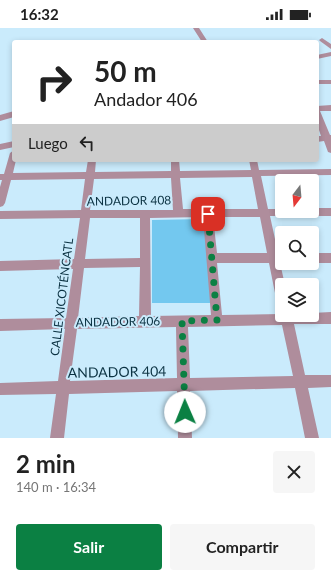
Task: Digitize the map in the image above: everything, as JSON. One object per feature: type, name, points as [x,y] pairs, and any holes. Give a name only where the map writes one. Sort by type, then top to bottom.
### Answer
[{"type":"street","points":[[196,28],[204,40]]},
{"type":"street","points":[[322,40],[331,47]]},
{"type":"street","points":[[319,57],[331,54]]},
{"type":"street","points":[[319,82],[331,82]]},
{"type":"street","points":[[319,108],[331,108]]},
{"type":"street","points":[[0,118],[12,115]]},
{"type":"street","points":[[319,117],[329,138],[331,150]]},
{"type":"street","points":[[0,147],[12,144]]},
{"type":"street","points":[[0,203],[4,177],[12,158]]},
{"type":"street","name":"CALLE XICOTÉNCATL","points":[[57,438],[92,162]]},
{"type":"street","points":[[175,162],[178,214]]},
{"type":"street","points":[[253,162],[264,213],[275,248]]},
{"type":"street","points":[[4,177],[331,172]]},
{"type":"street","name":"ANDADOR 408","points":[[0,216],[331,212]]},
{"type":"street","points":[[145,214],[145,322]]},
{"type":"street","points":[[208,214],[217,320]]},
{"type":"street","points":[[212,258],[275,258]]},
{"type":"street","points":[[319,258],[331,258]]},
{"type":"street","points":[[0,266],[145,262]]},
{"type":"street","name":"ANDADOR 406","points":[[0,325],[275,317]]},
{"type":"street","name":"ANDADOR 406","points":[[319,318],[331,318]]},
{"type":"street","points":[[182,321],[185,438]]},
{"type":"street","points":[[287,322],[312,438]]},
{"type":"street","name":"ANDADOR 404","points":[[0,389],[331,381]]},
{"type":"shaded area","points":[[204,219],[211,303],[152,303],[152,220]]},
{"type":"route","points":[[185,412],[182,321],[217,320],[208,214]]}]
